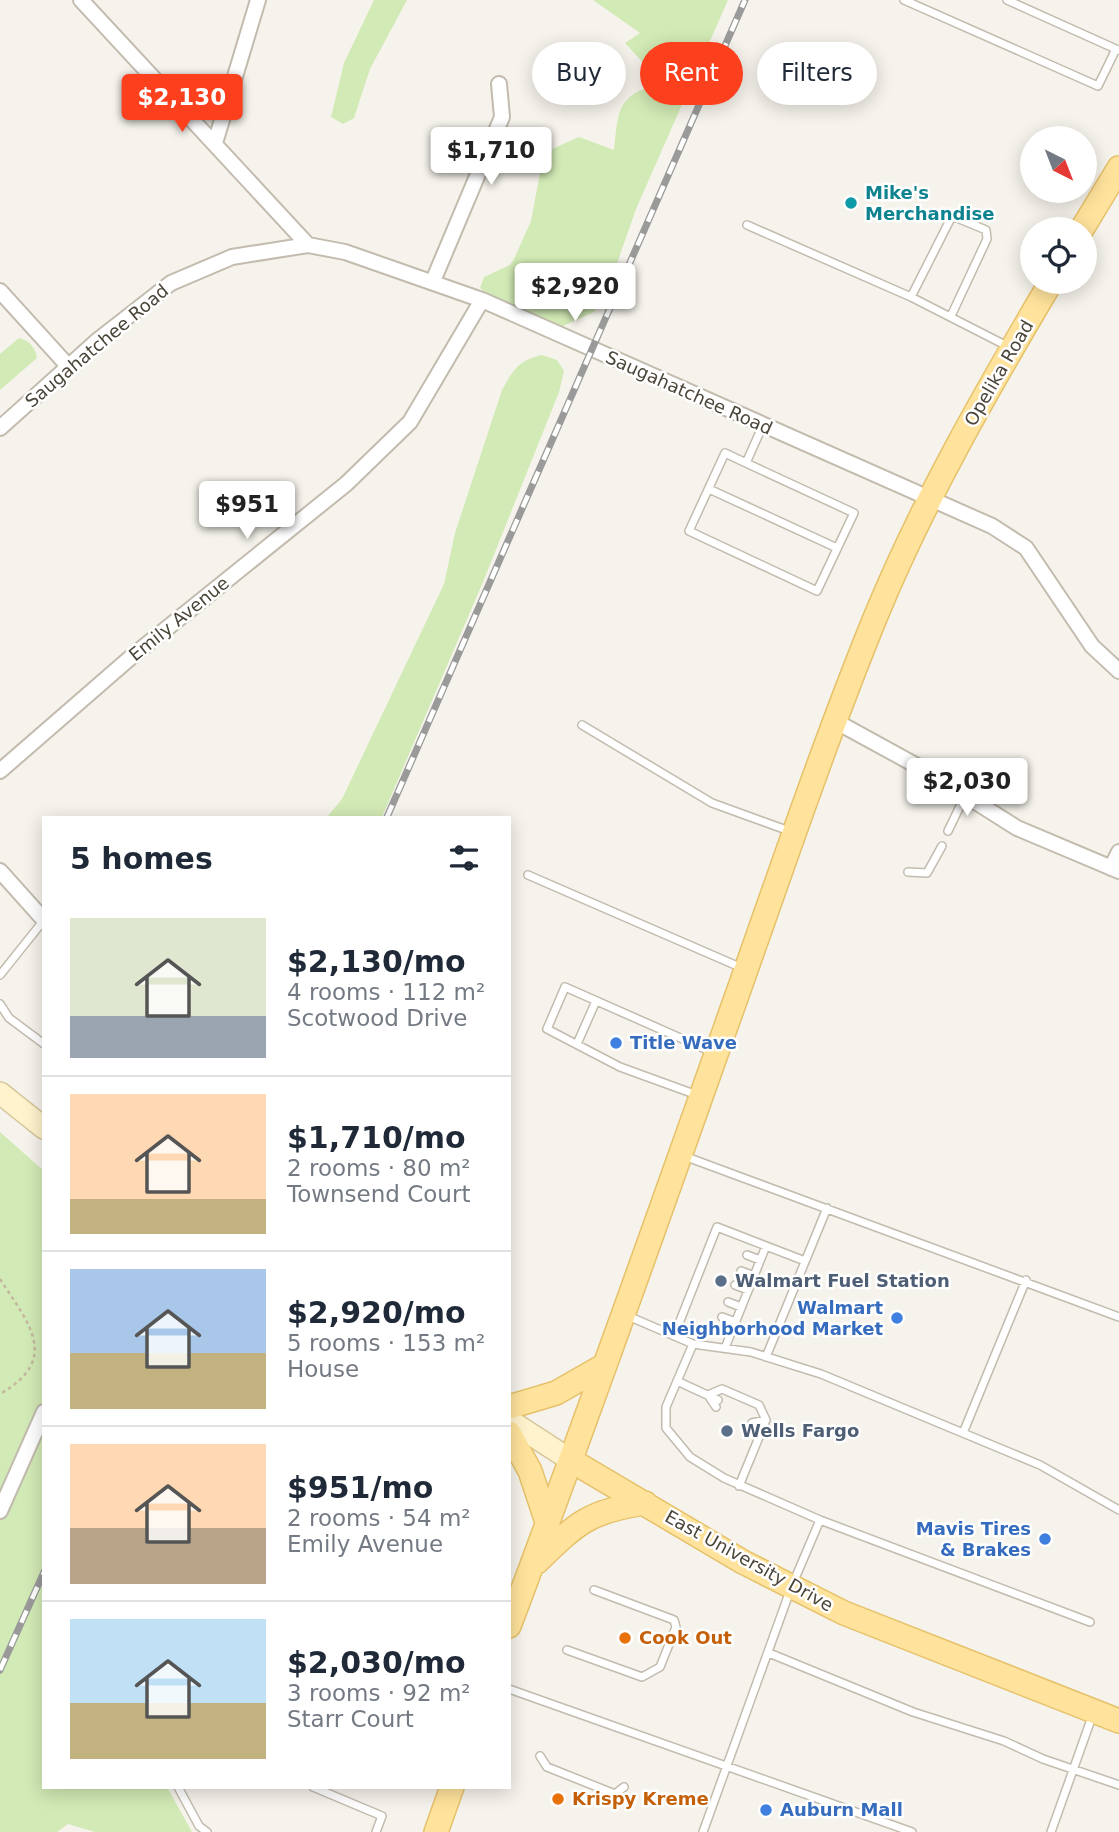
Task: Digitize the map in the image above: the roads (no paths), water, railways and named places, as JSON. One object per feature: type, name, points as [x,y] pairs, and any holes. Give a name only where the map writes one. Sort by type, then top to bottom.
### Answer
[{"type":"main road","points":[[1089,217],[1119,168]]},
{"type":"main road","name":"Opelika Road","points":[[572,1461],[794,832],[876,615],[948,465],[1011,348],[1044,294]]},
{"type":"main road","points":[[0,1093],[42,1126]]},
{"type":"main road","points":[[511,1406],[556,1393],[605,1365]]},
{"type":"main road","name":"East University Drive","points":[[511,1421],[572,1461],[791,1588],[844,1613],[1119,1721]]},
{"type":"main road","points":[[511,1437],[530,1471],[548,1525]]},
{"type":"main road","points":[[511,1621],[572,1461]]},
{"type":"main road","points":[[532,1566],[584,1518],[611,1508],[645,1503]]},
{"type":"main road","points":[[436,1832],[451,1789]]},
{"type":"street","points":[[81,0],[308,245]]},
{"type":"street","points":[[215,143],[258,0]]},
{"type":"street","points":[[433,281],[502,117],[499,84]]},
{"type":"street","name":"Saugahatchee Road","points":[[0,428],[132,311],[171,283],[232,257],[308,245],[345,252],[482,300],[992,526],[1026,548],[1092,646],[1119,671]]},
{"type":"street","points":[[0,291],[69,367]]},
{"type":"street","name":"Emily Avenue","points":[[0,771],[130,658],[345,484],[410,422],[482,300]]},
{"type":"street","points":[[835,721],[930,772],[1035,837],[1115,870],[1119,852]]},
{"type":"street","points":[[0,871],[42,918]]},
{"type":"street","points":[[0,1511],[42,1416]]},
{"type":"lane","points":[[904,0],[1098,86],[1117,50],[1007,0]]},
{"type":"lane","points":[[911,297],[952,216],[986,230],[987,239],[951,316]]},
{"type":"lane","points":[[747,225],[911,297],[1011,348]]},
{"type":"lane","points":[[746,463],[763,425]]},
{"type":"lane","points":[[726,453],[854,513],[817,591],[689,531],[709,489],[726,453]]},
{"type":"lane","points":[[709,489],[837,548]]},
{"type":"lane","points":[[582,724],[712,803],[794,832]]},
{"type":"lane","points":[[948,831],[965,796]]},
{"type":"lane","points":[[908,872],[927,873],[942,846]]},
{"type":"lane","points":[[528,874],[746,970]]},
{"type":"lane","points":[[0,975],[42,922]]},
{"type":"lane","points":[[701,1097],[620,1067],[547,1029],[565,987],[716,1054]]},
{"type":"lane","points":[[577,1044],[596,1001]]},
{"type":"lane","points":[[0,1004],[9,1018],[42,1043]]},
{"type":"lane","points":[[681,1155],[1026,1280],[1119,1317]]},
{"type":"lane","points":[[766,1357],[827,1208]]},
{"type":"lane","points":[[674,1336],[717,1227],[805,1261]]},
{"type":"lane","points":[[711,1241],[721,1245]]},
{"type":"lane","points":[[725,1349],[766,1246]]},
{"type":"lane","points":[[747,1255],[760,1261]]},
{"type":"lane","points":[[705,1257],[715,1261]]},
{"type":"lane","points":[[699,1271],[710,1276]]},
{"type":"lane","points":[[741,1271],[754,1276]]},
{"type":"lane","points":[[963,1433],[1026,1280]]},
{"type":"lane","points":[[735,1285],[748,1290]]},
{"type":"lane","points":[[692,1289],[702,1292]]},
{"type":"lane","points":[[728,1302],[741,1307]]},
{"type":"lane","points":[[687,1303],[695,1307]]},
{"type":"lane","points":[[624,1314],[692,1344],[766,1357],[821,1374],[1040,1465],[1119,1510]]},
{"type":"lane","points":[[722,1317],[736,1322]]},
{"type":"lane","points":[[692,1344],[666,1406],[666,1428],[690,1457],[739,1486],[820,1520],[1090,1622]]},
{"type":"lane","points":[[677,1381],[708,1395],[717,1403]]},
{"type":"lane","points":[[708,1395],[722,1389],[759,1405],[766,1420],[739,1486]]},
{"type":"lane","points":[[753,1419],[766,1420]]},
{"type":"lane","points":[[702,1832],[791,1588],[820,1520]]},
{"type":"lane","points":[[568,1650],[642,1677],[650,1675],[660,1667],[676,1627],[674,1620],[594,1590]]},
{"type":"lane","points":[[769,1653],[913,1712],[1004,1741],[1119,1785]]},
{"type":"lane","points":[[511,1690],[912,1832]]},
{"type":"lane","points":[[1052,1832],[1094,1712]]},
{"type":"lane","points":[[540,1756],[547,1767],[615,1794],[624,1787]]},
{"type":"lane","points":[[179,1789],[199,1826],[207,1832]]},
{"type":"lane","points":[[318,1789],[382,1816],[376,1832]]},
{"type":"railway","points":[[387,816],[745,0]]},
{"type":"railway","points":[[0,1670],[42,1576]]},
{"type":"place","name":"Mike's Merchandise","points":[[851,203]]},
{"type":"place","name":"Title Wave","points":[[616,1043]]},
{"type":"place","name":"Walmart Fuel Station","points":[[721,1281]]},
{"type":"place","name":"Walmart Neighborhood Market","points":[[897,1318]]},
{"type":"place","name":"Wells Fargo","points":[[727,1431]]},
{"type":"place","name":"Mavis Tires & Brakes","points":[[1045,1539]]},
{"type":"place","name":"Cook Out","points":[[625,1638]]},
{"type":"place","name":"Krispy Kreme","points":[[558,1799]]},
{"type":"place","name":"Auburn Mall","points":[[766,1810]]}]
